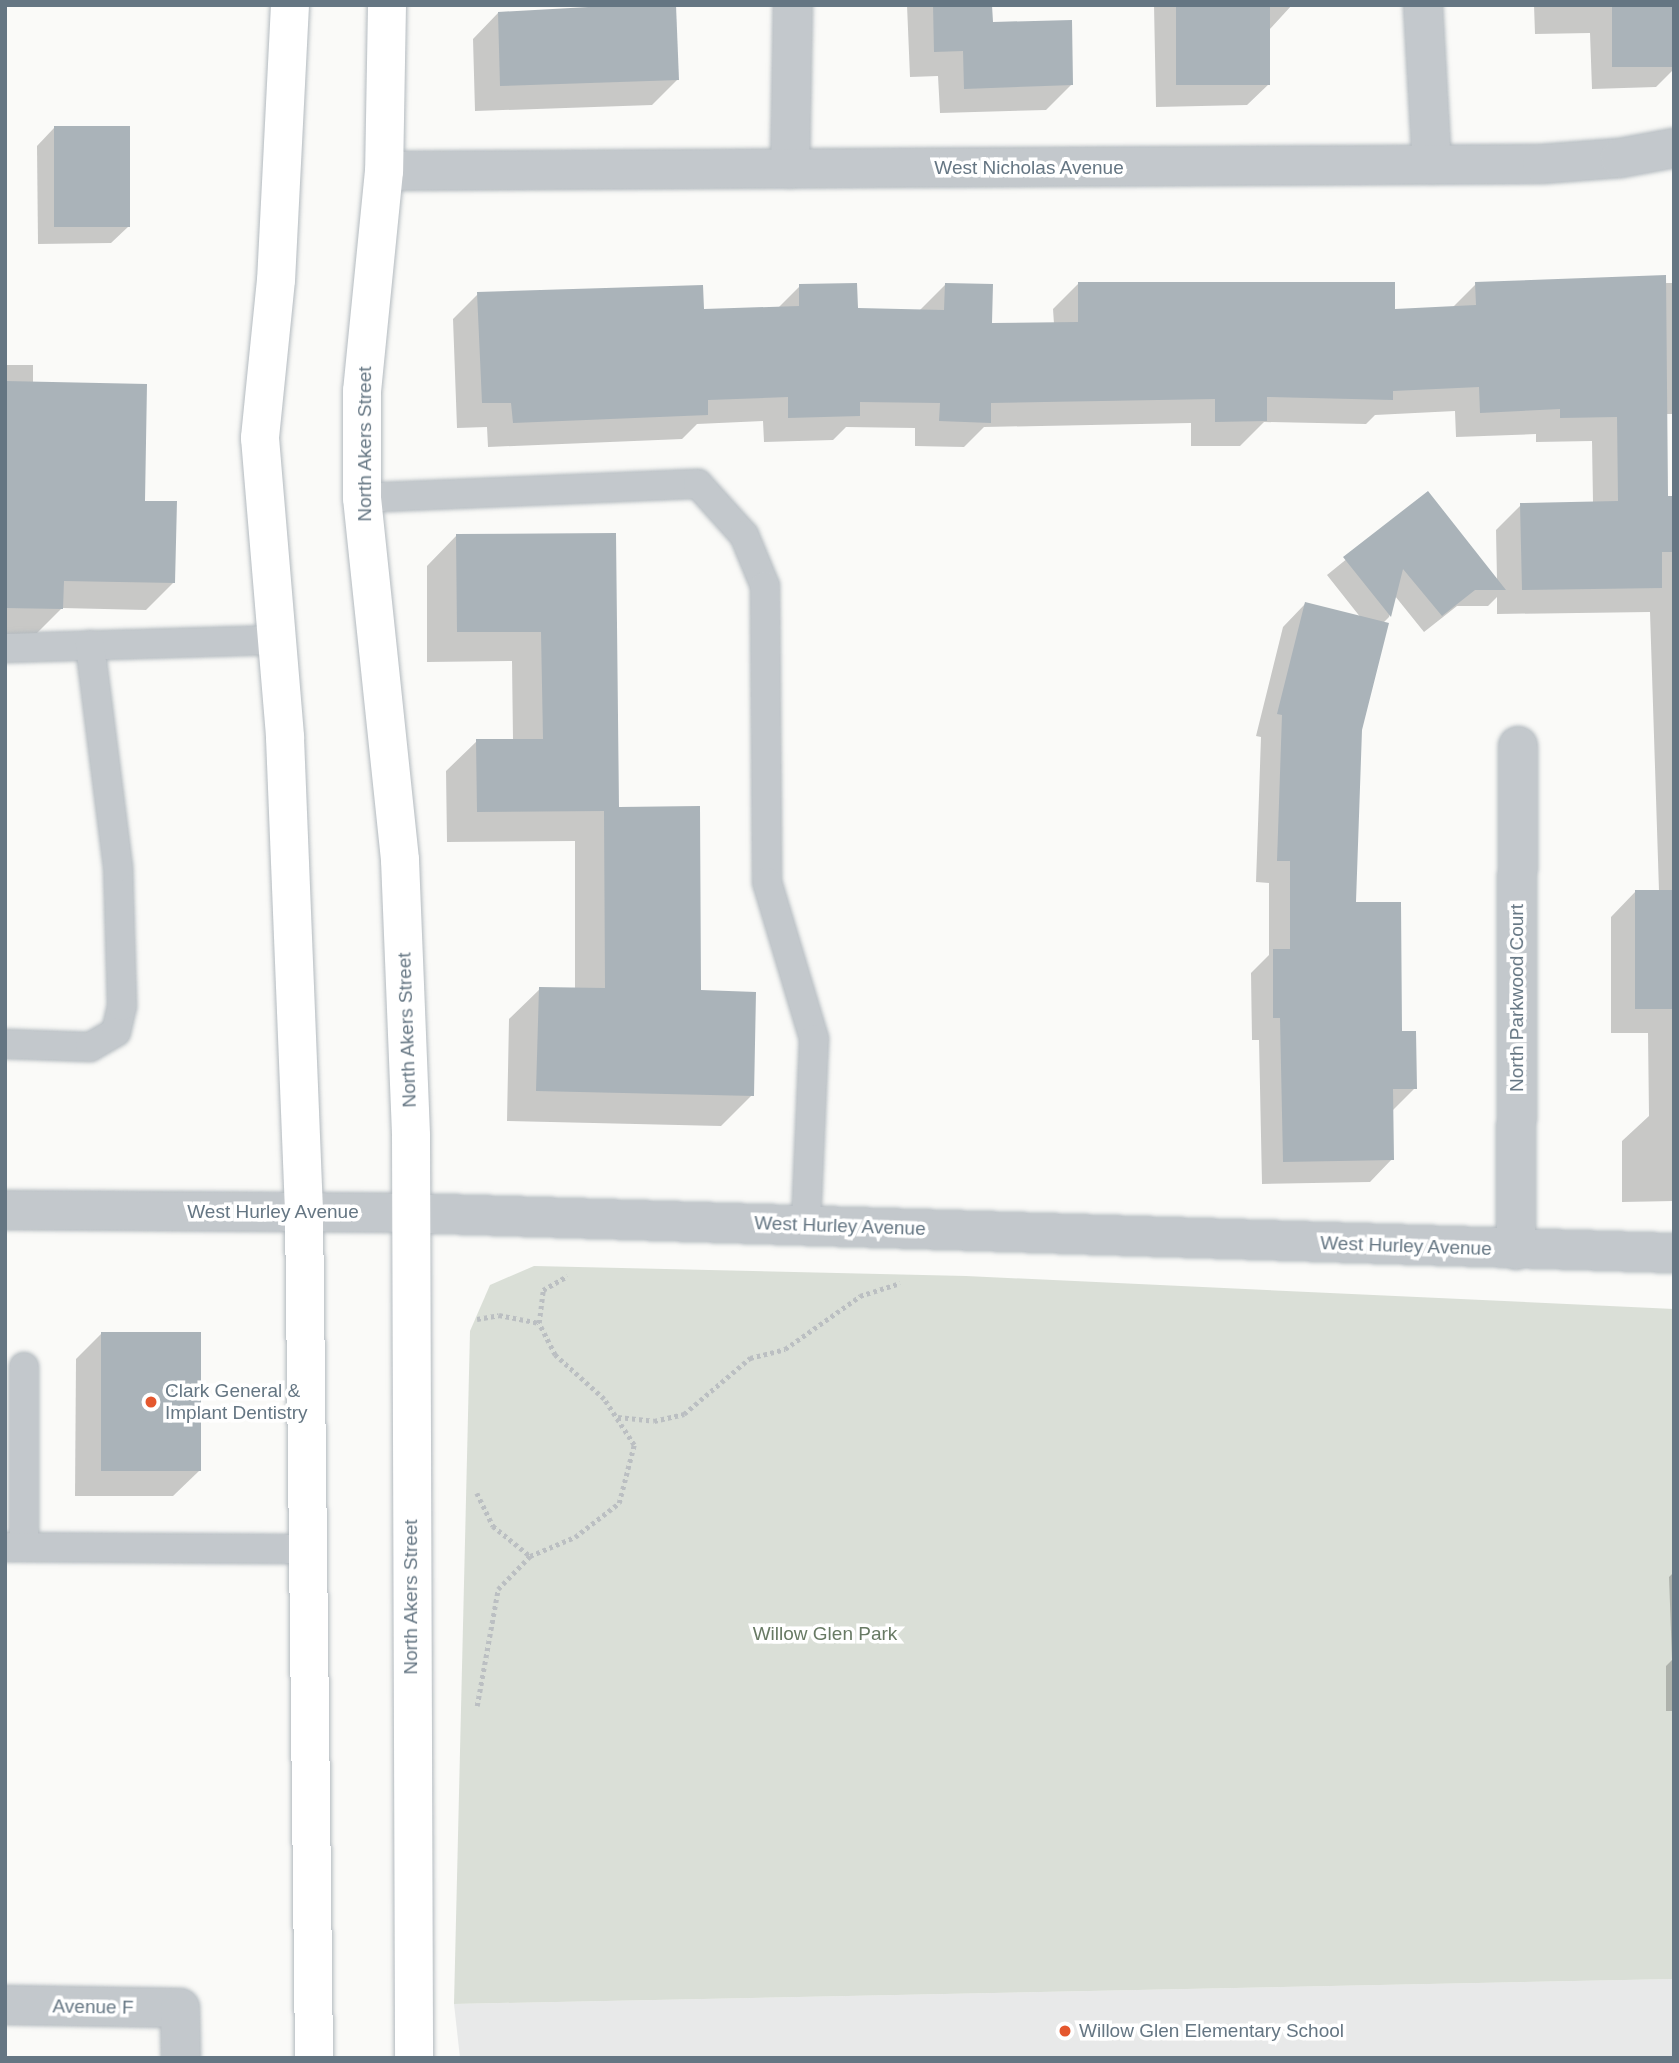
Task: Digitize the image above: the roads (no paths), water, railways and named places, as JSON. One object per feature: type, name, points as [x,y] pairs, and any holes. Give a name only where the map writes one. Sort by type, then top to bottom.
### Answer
[{"type":"main road","points":[[290,5],[276,279],[260,438],[278,640],[304,1212],[314,2058]]},
{"type":"main road","name":"North Akers Street","points":[[387,5],[384,171],[362,391],[362,498],[400,860],[412,1213],[414,2058]]},
{"type":"street","points":[[790,170],[793,5]]},
{"type":"street","points":[[1423,5],[1432,165]]},
{"type":"street","name":"West Nicholas Avenue","points":[[384,171],[1555,163],[1674,148]]},
{"type":"street","name":"North Parkwood Court","points":[[1516,1250],[1518,746]]},
{"type":"street","name":"West Hurley Avenue","points":[[5,1210],[412,1213],[1674,1253]]},
{"type":"street","name":"Avenue F","points":[[5,2005],[180,2008],[181,2058]]},
{"type":"lane","points":[[362,498],[698,484],[744,535],[765,586],[767,883],[814,1039],[806,1225]]},
{"type":"lane","points":[[5,648],[278,640]]},
{"type":"lane","points":[[5,1044],[90,1047],[116,1032],[122,1006],[118,867],[90,645]]},
{"type":"lane","points":[[24,1367],[15,1547],[308,1549]]},
{"type":"place","name":"Clark General & Implant Dentistry","points":[[151,1402]]},
{"type":"place","name":"Willow Glen Elementary School","points":[[1065,2031]]},
{"type":"park label","name":"Willow Glen Park","points":[[825,1634]]}]
